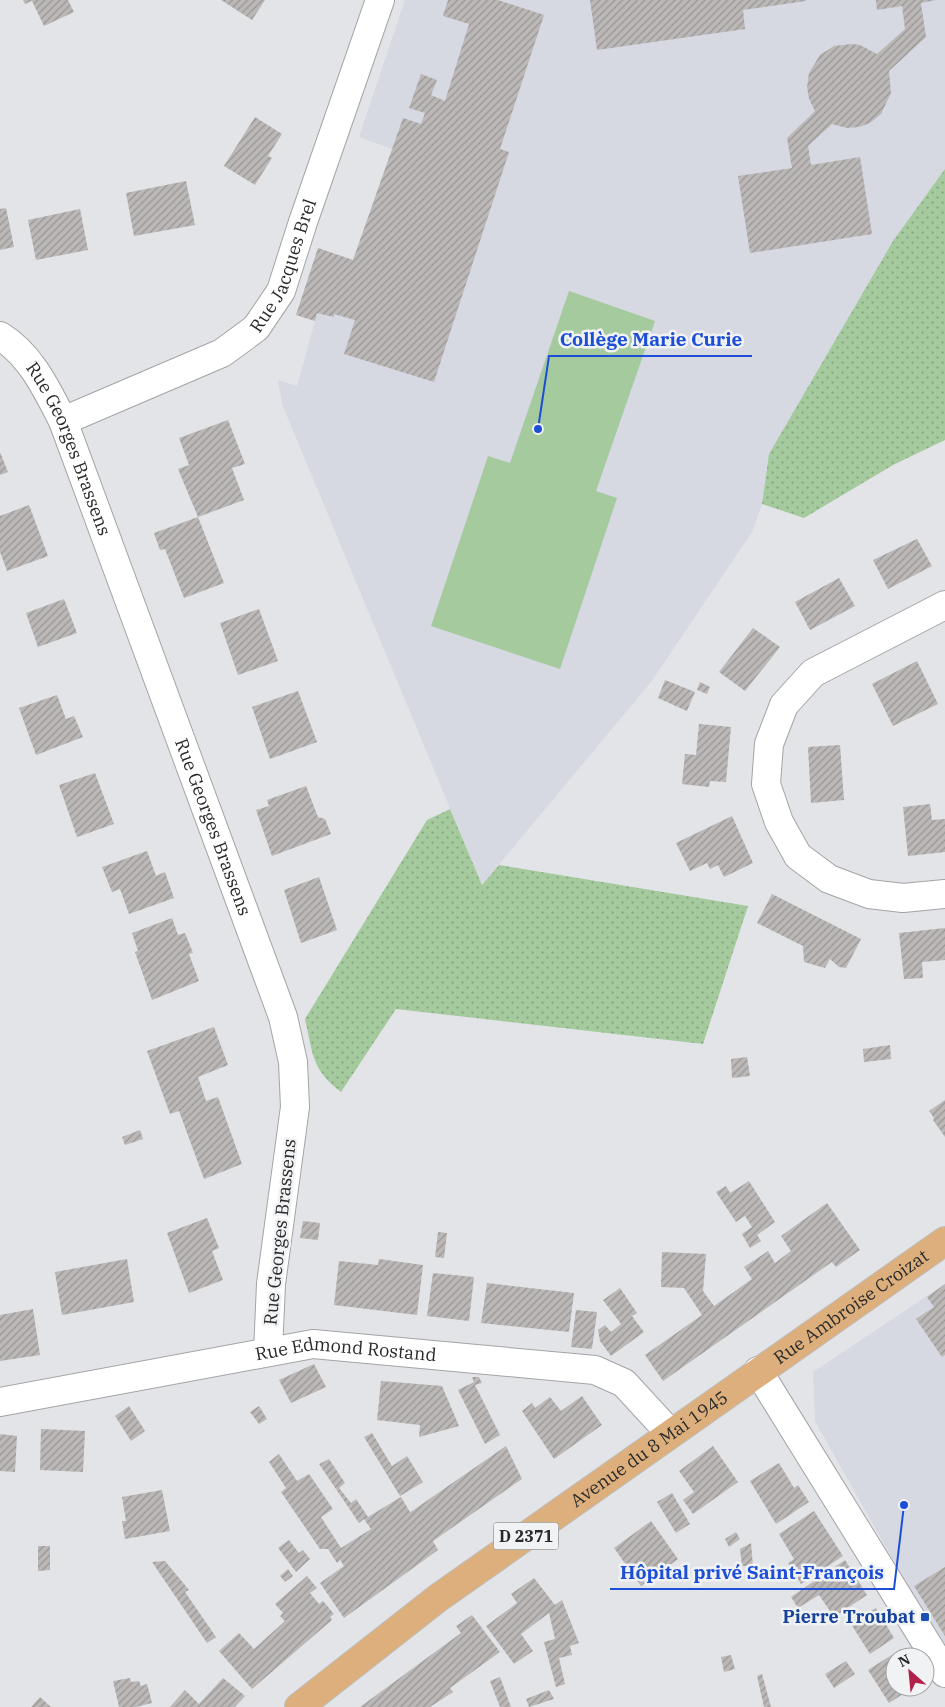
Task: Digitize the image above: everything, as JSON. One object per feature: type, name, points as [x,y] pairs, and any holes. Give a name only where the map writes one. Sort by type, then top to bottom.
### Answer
[{"type":"main road","name":"Rue Ambroise Croizat","points":[[758,1371],[945,1241]]},
{"type":"main road","name":"Avenue du 8 Mai 1945","points":[[299,1707],[438,1598],[758,1371]]},
{"type":"street","name":"Rue Jacques Brel","points":[[63,421],[222,353],[256,328],[281,291],[380,0]]},
{"type":"street","name":"Rue Georges Brassens","points":[[0,336],[8,341],[40,376],[63,421],[283,1016],[291,1053],[295,1107],[271,1284],[268,1352]]},
{"type":"street","points":[[945,605],[814,673],[784,704],[769,744],[766,784],[779,822],[798,856],[829,879],[869,894],[903,898],[945,894]]},
{"type":"street","name":"Rue Edmond Rostand","points":[[0,1402],[313,1344],[595,1370],[624,1383],[670,1433]]},
{"type":"street","points":[[758,1371],[945,1673]]},
{"type":"shaded area","points":[[405,0],[945,0],[945,169],[893,241],[769,454],[762,504],[752,532],[651,682],[482,885],[282,404],[278,380],[297,386],[315,321],[296,315],[318,248],[353,260],[392,149],[359,137]]},
{"type":"shaded area","points":[[945,1284],[945,1644],[909,1588],[815,1421],[813,1372]]},
{"type":"green space","points":[[945,169],[945,440],[893,465],[804,518],[762,504],[769,454],[893,241]]},
{"type":"green space","points":[[569,291],[655,321],[596,491],[617,498],[560,669],[431,626],[488,456],[510,463]]},
{"type":"green space","points":[[450,809],[482,885],[499,865],[748,906],[703,1044],[396,1009],[341,1092],[331,1084],[315,1060],[305,1019],[427,820]]},
{"type":"building","points":[[23,0],[68,0],[74,12],[44,26],[32,1],[25,4]]},
{"type":"building","points":[[221,0],[265,0],[252,20]]},
{"type":"building","points":[[448,0],[498,0],[544,15],[500,149],[509,152],[434,382],[344,354],[355,320],[334,314],[334,317],[317,313],[315,321],[296,315],[318,248],[353,260],[403,118],[421,124],[425,113],[409,108],[421,74],[437,80],[431,95],[445,101],[469,24],[443,16]]},
{"type":"building","points":[[590,0],[806,1],[743,10],[745,29],[597,50]]},
{"type":"building","points":[[876,0],[936,0],[921,3],[926,37],[889,71],[891,93],[881,114],[870,123],[859,127],[847,128],[832,124],[808,146],[811,165],[860,157],[872,234],[750,253],[738,176],[792,168],[787,138],[815,111],[809,99],[807,87],[809,73],[820,55],[834,46],[852,44],[860,45],[877,54],[905,29],[902,6],[877,10]]},
{"type":"building","points":[[255,117],[282,134],[268,156],[272,158],[255,185],[224,166]]},
{"type":"building","points":[[186,181],[195,225],[134,236],[126,193]]},
{"type":"building","points":[[6,208],[14,247],[0,250],[0,209]]},
{"type":"building","points":[[80,209],[88,250],[36,260],[28,220]]},
{"type":"building","points":[[228,420],[245,464],[232,468],[244,500],[198,517],[178,469],[189,465],[179,438]]},
{"type":"building","points":[[0,452],[8,472],[0,475]]},
{"type":"building","points":[[29,505],[48,556],[7,571],[0,552],[0,516]]},
{"type":"building","points":[[198,517],[224,583],[184,598],[165,549],[160,550],[154,533]]},
{"type":"building","points":[[917,539],[932,566],[888,589],[873,560]]},
{"type":"building","points":[[839,578],[855,606],[810,630],[795,602]]},
{"type":"building","points":[[64,599],[77,633],[38,647],[26,613]]},
{"type":"building","points":[[259,609],[278,661],[238,675],[220,623]]},
{"type":"building","points":[[753,628],[780,647],[745,691],[719,672]]},
{"type":"building","points":[[917,661],[938,704],[893,726],[872,684]]},
{"type":"building","points":[[665,680],[695,692],[687,711],[658,698]]},
{"type":"building","points":[[700,682],[710,687],[707,694],[697,690]]},
{"type":"building","points":[[298,691],[317,742],[270,759],[252,707]]},
{"type":"building","points":[[57,695],[66,719],[74,716],[83,737],[36,755],[19,708]]},
{"type":"building","points":[[699,724],[731,727],[726,782],[710,781],[709,787],[682,784],[685,754],[696,755]]},
{"type":"building","points":[[840,745],[844,800],[811,803],[808,747]]},
{"type":"building","points":[[95,773],[114,824],[77,837],[59,785]]},
{"type":"building","points":[[306,786],[318,817],[325,819],[331,834],[272,856],[256,810],[269,806],[267,800]]},
{"type":"building","points":[[930,804],[932,820],[945,819],[945,852],[908,856],[903,807]]},
{"type":"building","points":[[732,816],[753,863],[724,877],[718,865],[710,869],[707,863],[690,871],[676,843]]},
{"type":"building","points":[[147,851],[156,876],[165,872],[174,898],[129,914],[120,889],[112,892],[102,867]]},
{"type":"building","points":[[319,877],[337,930],[301,943],[284,890]]},
{"type":"building","points":[[772,894],[861,939],[846,968],[839,967],[830,959],[825,968],[804,962],[803,946],[757,923]]},
{"type":"building","points":[[172,918],[178,935],[185,933],[193,953],[189,954],[199,981],[152,1000],[135,952],[138,951],[132,933]]},
{"type":"building","points":[[945,928],[945,960],[922,962],[923,978],[904,979],[899,933]]},
{"type":"building","points":[[214,1027],[228,1065],[198,1077],[206,1101],[218,1097],[242,1164],[204,1179],[179,1111],[170,1114],[147,1051]]},
{"type":"building","points":[[890,1045],[891,1059],[864,1062],[863,1049]]},
{"type":"building","points":[[747,1057],[750,1076],[732,1078],[731,1059]]},
{"type":"building","points":[[945,1100],[945,1137],[929,1111]]},
{"type":"building","points":[[140,1130],[143,1139],[125,1145],[122,1137]]},
{"type":"building","points":[[749,1181],[775,1222],[757,1235],[761,1241],[750,1248],[742,1234],[752,1227],[745,1216],[736,1222],[716,1192],[726,1186],[730,1193]]},
{"type":"building","points":[[827,1203],[860,1250],[836,1267],[832,1262],[663,1381],[645,1355],[702,1315],[684,1288],[661,1287],[662,1252],[706,1254],[703,1291],[714,1306],[752,1279],[744,1267],[768,1251],[775,1263],[791,1251],[781,1236]]},
{"type":"building","points":[[207,1218],[219,1248],[212,1251],[223,1280],[189,1293],[167,1233]]},
{"type":"building","points":[[303,1221],[320,1223],[318,1240],[300,1238]]},
{"type":"building","points":[[438,1232],[447,1233],[444,1258],[435,1257]]},
{"type":"building","points":[[127,1259],[134,1302],[62,1315],[55,1272]]},
{"type":"building","points":[[379,1259],[423,1265],[417,1315],[334,1305],[339,1261],[378,1265]]},
{"type":"building","points":[[433,1273],[474,1277],[469,1321],[427,1316]]},
{"type":"building","points":[[487,1283],[574,1293],[569,1332],[481,1323]]},
{"type":"building","points":[[945,1284],[945,1355],[942,1357],[916,1319],[934,1307],[927,1297]]},
{"type":"building","points":[[620,1288],[637,1313],[632,1316],[644,1332],[611,1356],[600,1341],[598,1330],[605,1325],[611,1332],[621,1324],[603,1300]]},
{"type":"building","points":[[33,1309],[40,1355],[0,1361],[0,1315]]},
{"type":"building","points":[[576,1310],[597,1312],[592,1349],[571,1347]]},
{"type":"building","points":[[314,1364],[326,1387],[291,1403],[279,1380]]},
{"type":"building","points":[[472,1377],[479,1377],[482,1383],[475,1385],[500,1435],[485,1444],[458,1390],[474,1382]]},
{"type":"building","points":[[381,1381],[442,1386],[459,1426],[419,1437],[420,1425],[377,1420]]},
{"type":"building","points":[[582,1396],[602,1425],[554,1459],[522,1411],[532,1403],[535,1408],[550,1397],[561,1411]]},
{"type":"building","points":[[129,1406],[145,1431],[131,1441],[115,1416]]},
{"type":"building","points":[[259,1406],[267,1419],[259,1424],[250,1412]]},
{"type":"building","points":[[41,1429],[85,1431],[83,1472],[40,1470]]},
{"type":"building","points":[[372,1433],[392,1466],[407,1456],[423,1482],[400,1496],[364,1437]]},
{"type":"building","points":[[0,1434],[17,1436],[15,1472],[0,1471]]},
{"type":"building","points":[[506,1446],[522,1479],[433,1541],[438,1550],[344,1618],[320,1583],[344,1566],[340,1560],[337,1563],[328,1549],[320,1549],[281,1492],[286,1488],[269,1462],[279,1454],[297,1481],[309,1474],[333,1509],[321,1517],[341,1548],[371,1529],[364,1519],[359,1523],[319,1464],[329,1459],[345,1483],[339,1488],[351,1503],[356,1499],[368,1517],[401,1497],[410,1512],[412,1511]]},
{"type":"building","points":[[713,1446],[738,1482],[693,1514],[683,1500],[694,1492],[679,1471]]},
{"type":"building","points":[[779,1463],[794,1488],[798,1485],[809,1502],[776,1524],[750,1481]]},
{"type":"building","points":[[162,1490],[170,1531],[125,1539],[122,1521],[126,1521],[122,1497]]},
{"type":"building","points":[[672,1493],[690,1524],[676,1533],[657,1502]]},
{"type":"building","points":[[814,1511],[843,1556],[801,1584],[788,1563],[794,1559],[779,1534]]},
{"type":"building","points":[[651,1521],[678,1559],[666,1568],[669,1574],[664,1578],[660,1572],[641,1586],[614,1548]]},
{"type":"building","points":[[736,1532],[740,1539],[729,1547],[725,1539]]},
{"type":"building","points":[[289,1540],[299,1553],[303,1550],[310,1559],[296,1572],[278,1548]]},
{"type":"building","points":[[751,1543],[753,1566],[742,1566],[740,1549]]},
{"type":"building","points":[[38,1546],[50,1546],[50,1570],[38,1571]]},
{"type":"building","points":[[845,1560],[867,1595],[834,1617],[819,1595],[798,1608],[791,1597]]},
{"type":"building","points":[[165,1561],[189,1590],[185,1592],[216,1637],[207,1643],[152,1562]]},
{"type":"building","points":[[945,1567],[945,1636],[914,1586]]},
{"type":"building","points":[[288,1569],[293,1576],[285,1582],[280,1576]]},
{"type":"building","points":[[307,1576],[317,1588],[310,1593],[319,1604],[323,1601],[334,1614],[330,1617],[332,1620],[252,1689],[219,1651],[239,1633],[254,1649],[285,1621],[280,1616],[283,1613],[275,1604]]},
{"type":"building","points":[[534,1578],[555,1605],[562,1600],[579,1643],[570,1646],[572,1655],[559,1658],[565,1684],[556,1687],[544,1642],[555,1639],[549,1613],[521,1634],[533,1651],[514,1664],[486,1626],[517,1603],[511,1594]]},
{"type":"building","points":[[876,1608],[894,1638],[870,1654],[851,1624]]},
{"type":"building","points":[[472,1615],[500,1652],[450,1688],[453,1692],[430,1707],[360,1707],[461,1633],[456,1626]]},
{"type":"building","points":[[731,1655],[735,1669],[724,1672],[721,1657]]},
{"type":"building","points":[[885,1659],[885,1697],[868,1670]]},
{"type":"building","points":[[846,1661],[855,1674],[834,1688],[825,1674]]},
{"type":"building","points":[[762,1674],[771,1707],[764,1707],[757,1676]]},
{"type":"building","points":[[500,1677],[511,1707],[500,1707],[490,1681]]},
{"type":"building","points":[[130,1678],[131,1682],[139,1681],[141,1686],[147,1684],[152,1703],[136,1707],[119,1707],[113,1681]]},
{"type":"building","points":[[223,1678],[245,1696],[235,1707],[170,1707],[185,1690],[199,1704]]},
{"type":"building","points":[[549,1690],[554,1699],[529,1707],[526,1699]]},
{"type":"building","points":[[40,1697],[51,1707],[31,1707]]},
{"type":"building","points":[[885,1697],[898,1697],[889,1703]]},
{"type":"place","name":"Collège Marie Curie","points":[[538,429]]},
{"type":"place","name":"Hôpital privé Saint-François","points":[[904,1505]]},
{"type":"place","name":"Pierre Troubat","points":[[925,1617]]}]
